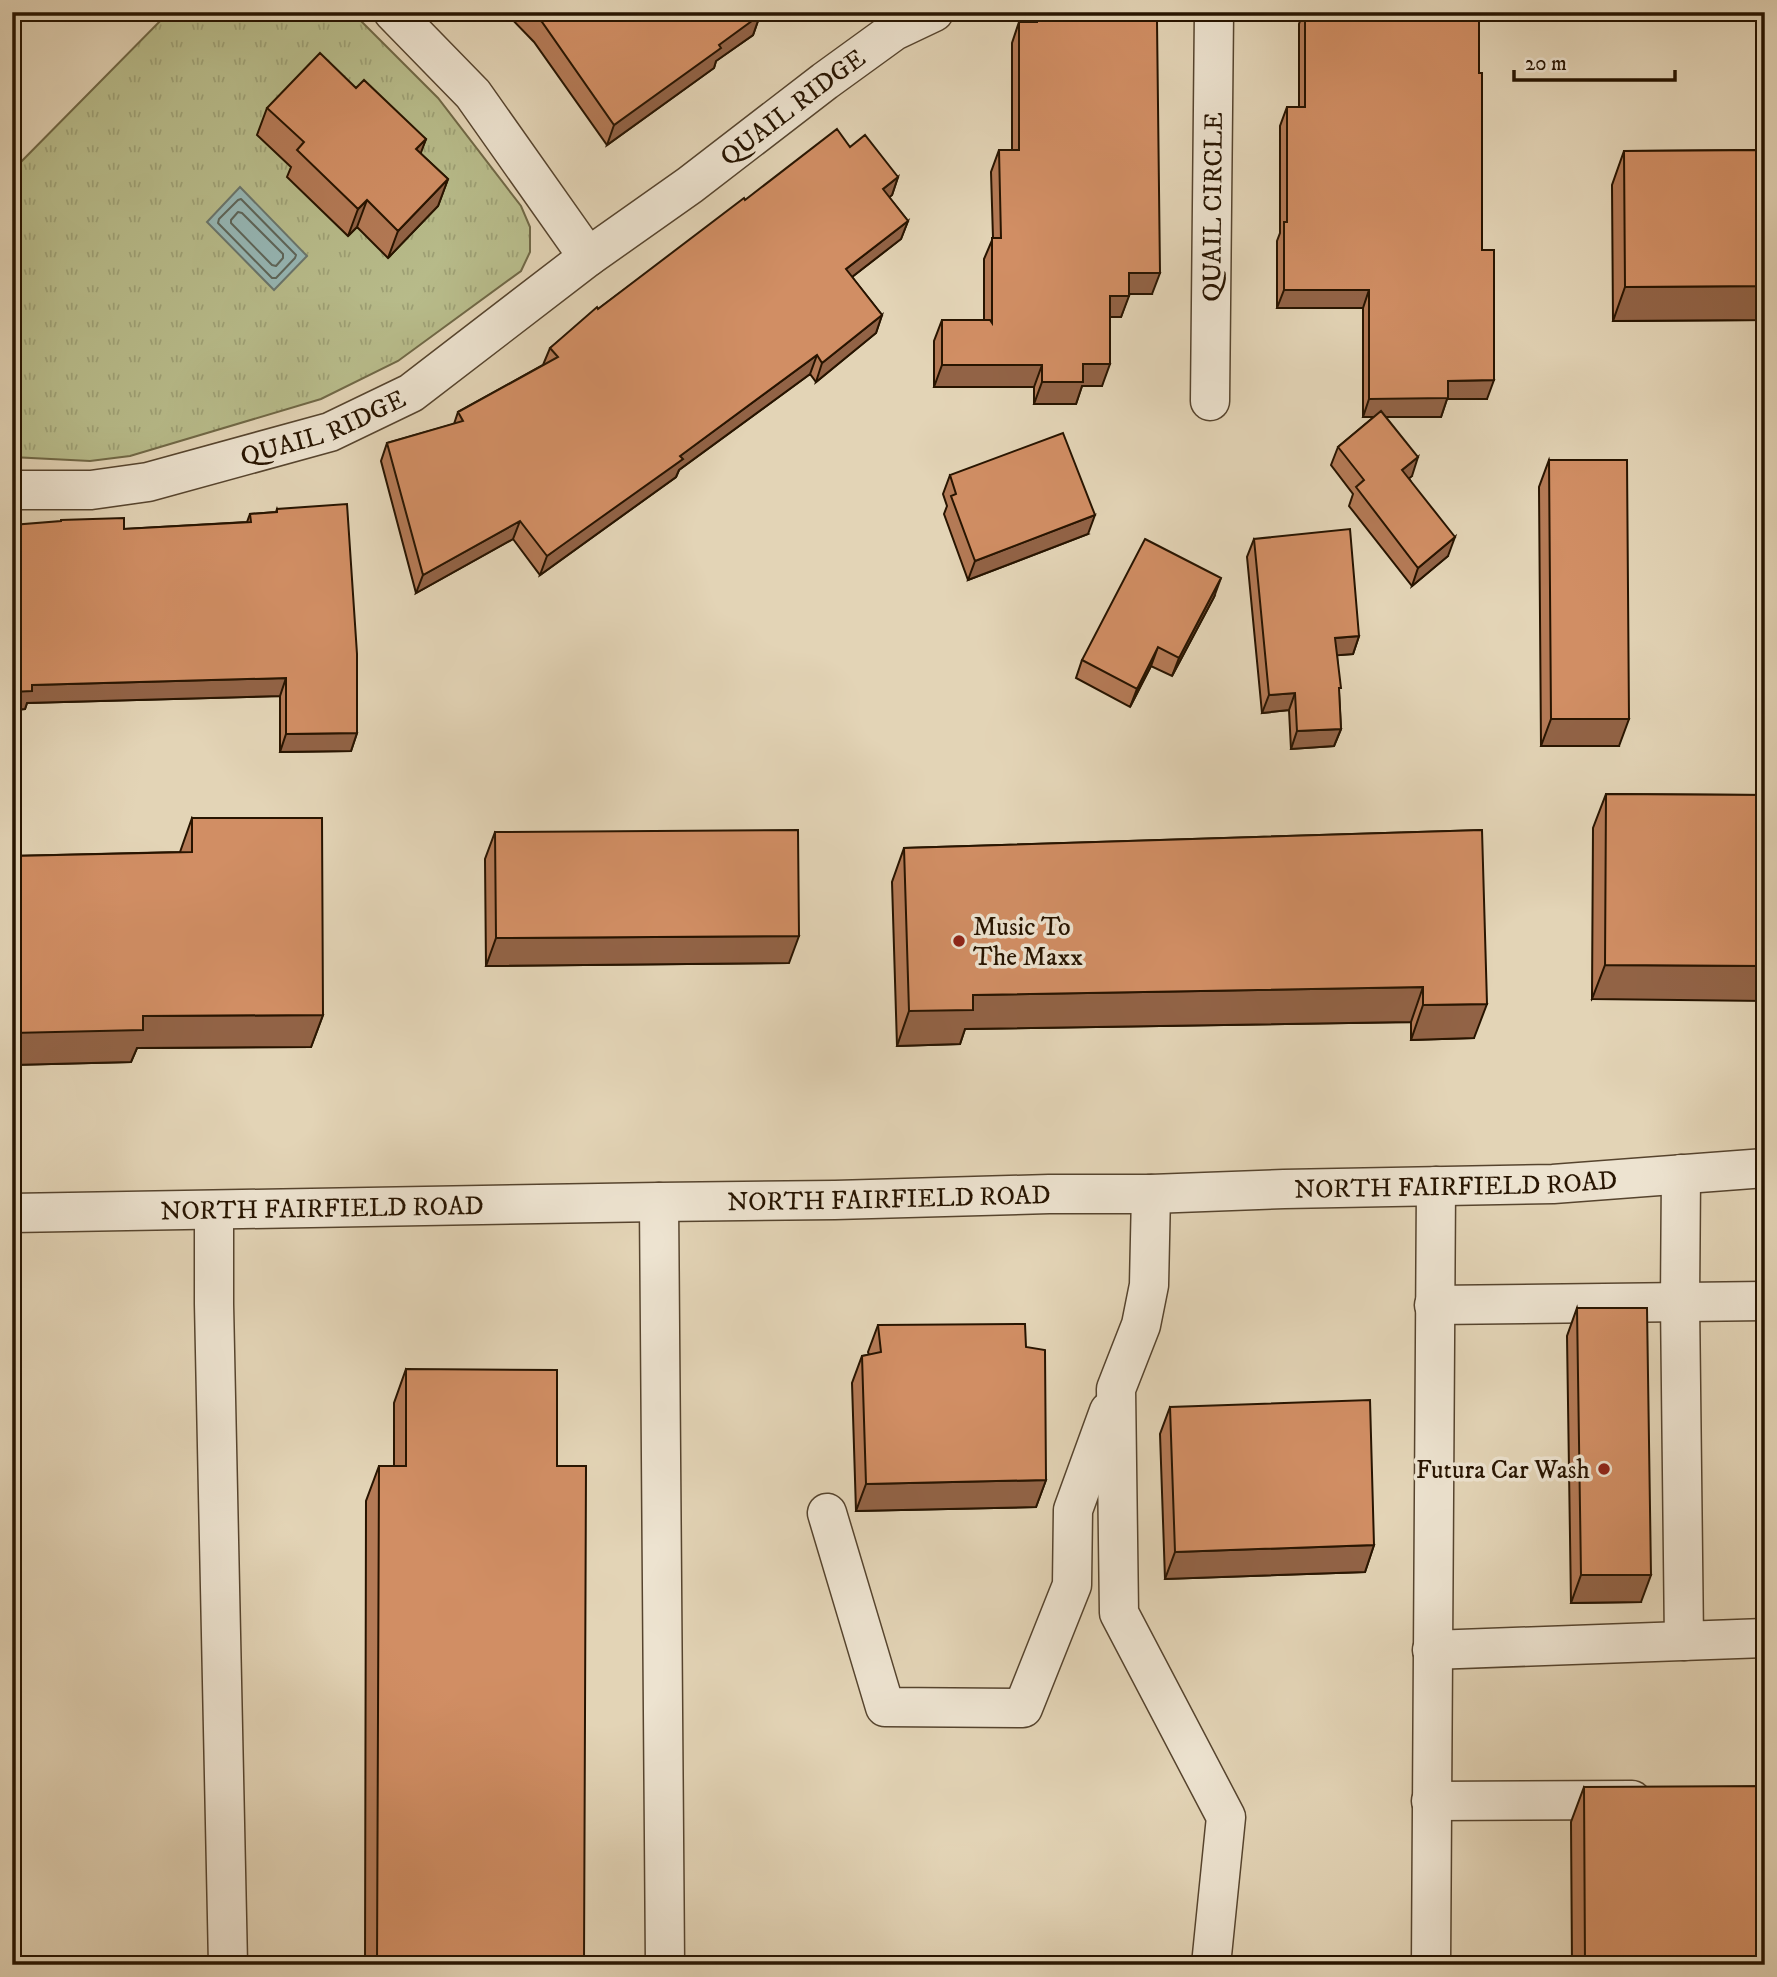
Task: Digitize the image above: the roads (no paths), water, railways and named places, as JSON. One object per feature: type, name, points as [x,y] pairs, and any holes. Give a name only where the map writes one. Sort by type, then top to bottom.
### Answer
[{"type":"street","points":[[393,12],[473,94],[588,257]]},
{"type":"street","name":"QUAIL RIDGE","points":[[12,490],[91,490],[148,482],[330,432],[411,393],[825,81],[894,31],[934,12]]},
{"type":"street","name":"QUAIL CIRCLE","points":[[1210,401],[1214,12]]},
{"type":"street","name":"NORTH FAIRFIELD ROAD","points":[[12,1213],[835,1200],[1553,1184],[1765,1168]]},
{"type":"street","points":[[1681,1174],[1684,1641]]},
{"type":"street","points":[[1431,1965],[1436,1186]]},
{"type":"street","points":[[827,1513],[885,1707],[1023,1707],[1072,1585],[1073,1510],[1141,1325],[1149,1285],[1151,1194]]},
{"type":"street","points":[[659,1202],[665,1965]]},
{"type":"street","points":[[214,1210],[228,1965]]},
{"type":"street","points":[[1434,1305],[1765,1301]]},
{"type":"street","points":[[1116,1389],[1119,1613],[1226,1817],[1212,1965]]},
{"type":"street","points":[[1432,1650],[1765,1637]]},
{"type":"street","points":[[1431,1801],[1667,1799]]},
{"type":"water","points":[[240,187],[307,256],[274,290],[207,222]]},
{"type":"place","name":"Music To The Maxx","points":[[959,941]]},
{"type":"place","name":"Futura Car Wash","points":[[1604,1469]]}]
